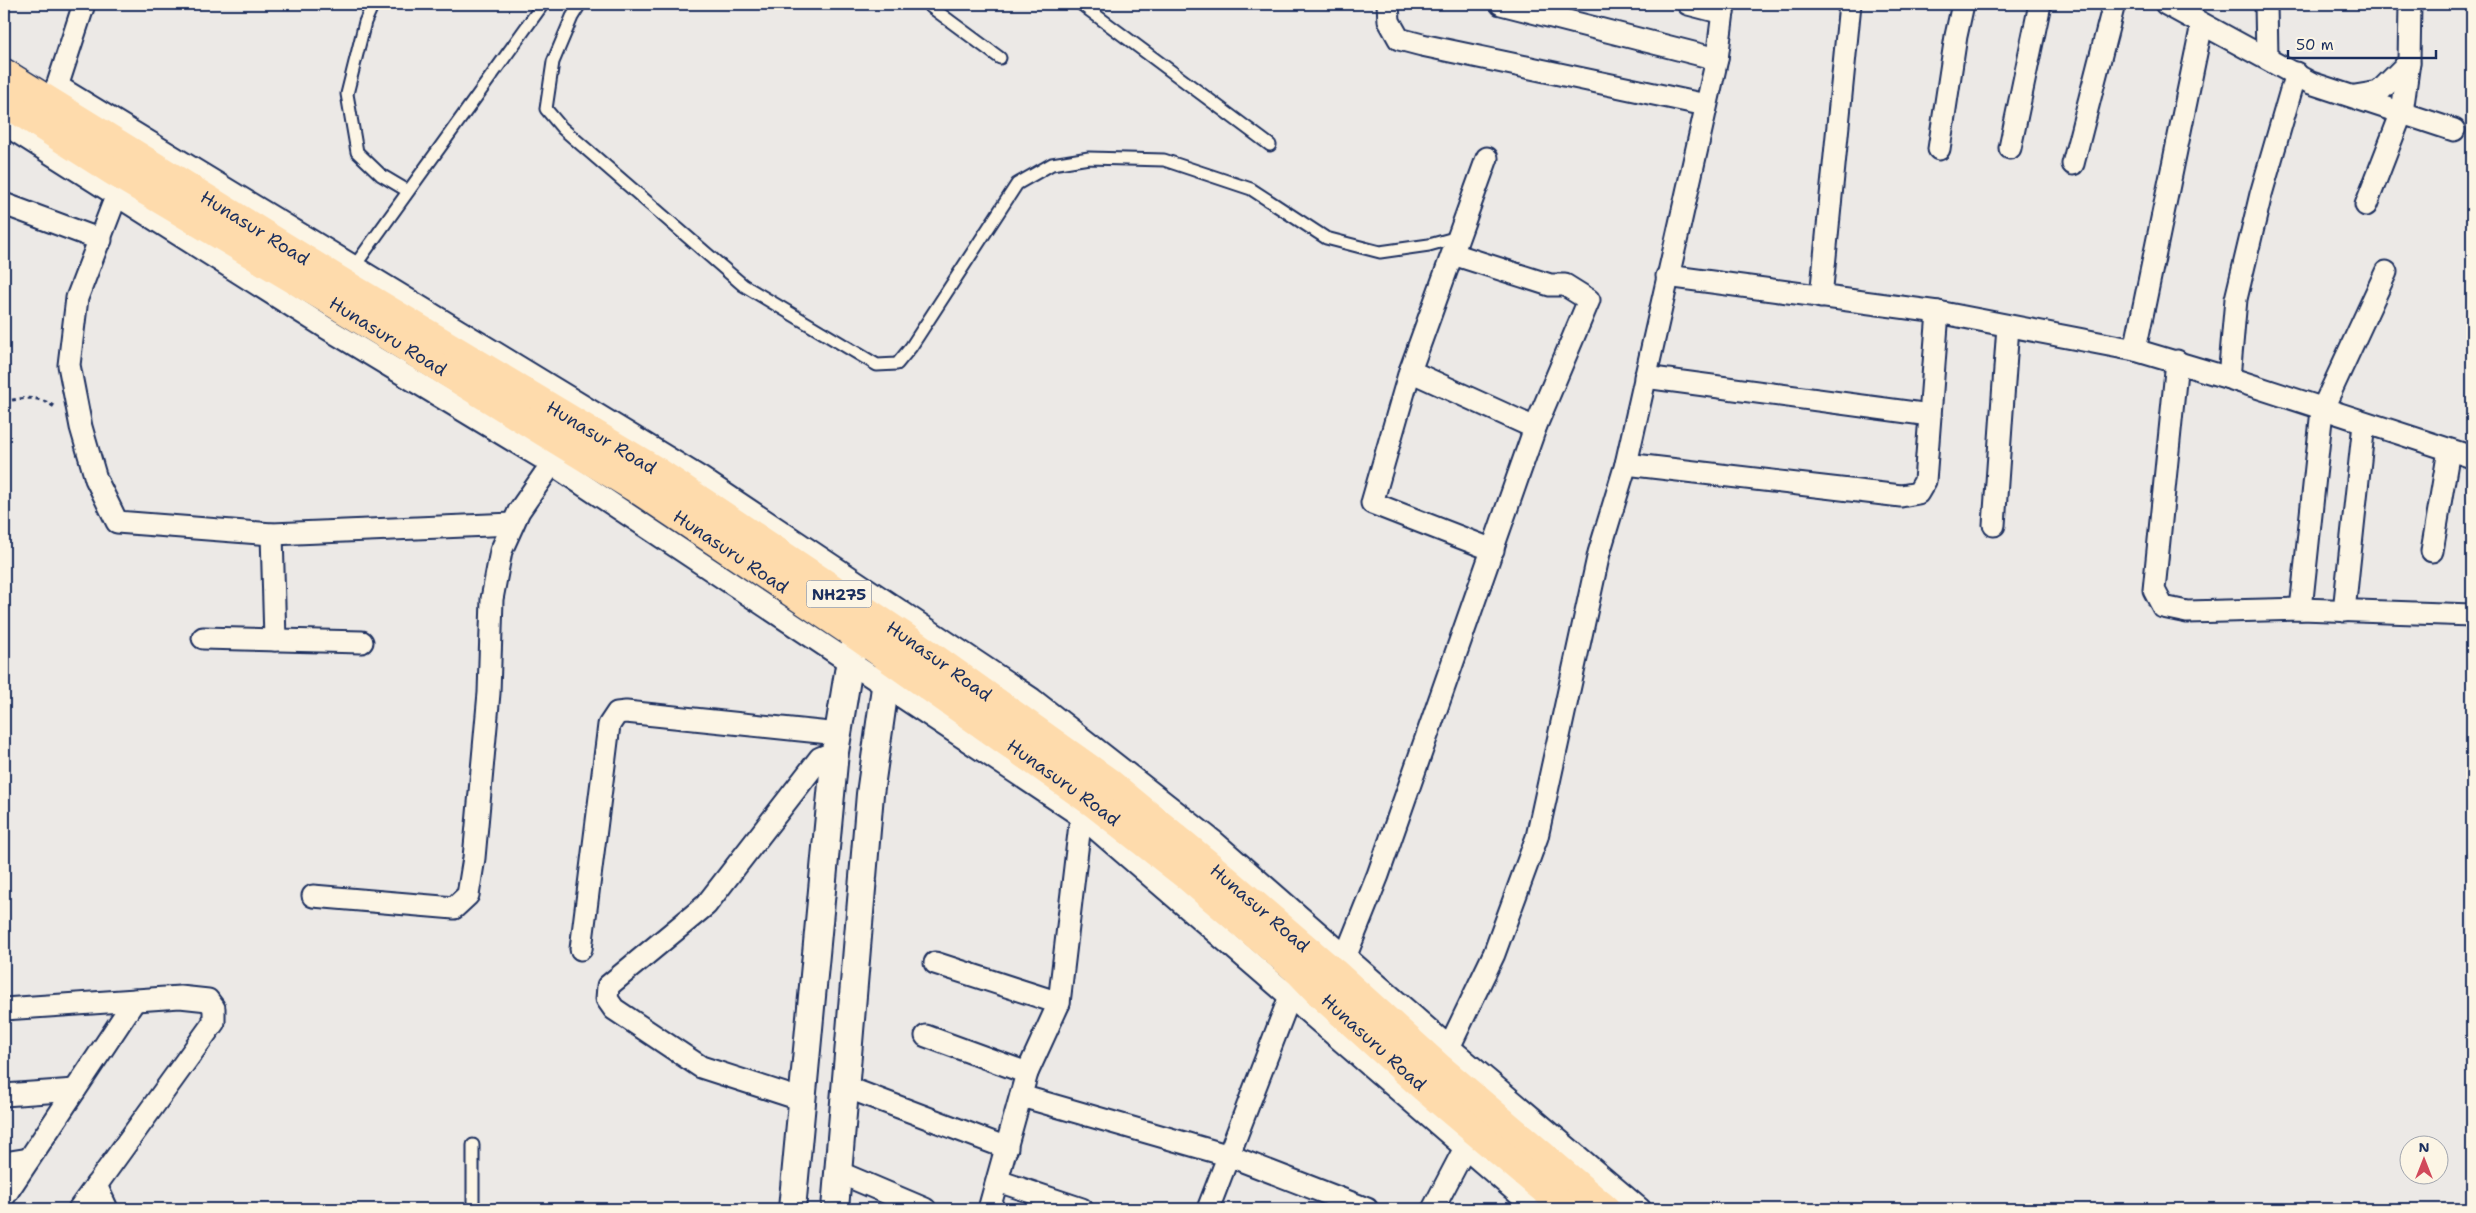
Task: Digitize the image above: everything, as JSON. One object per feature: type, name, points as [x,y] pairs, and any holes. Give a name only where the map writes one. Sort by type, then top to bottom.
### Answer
[{"type":"highway","name":"Hunasur Road","points":[[4,73],[50,105],[348,274],[657,470],[861,639],[904,636],[1109,782],[1206,862],[1340,964],[1445,1058],[1606,1209]]},
{"type":"highway","name":"Hunasuru Road","points":[[4,102],[50,105],[559,454],[643,493],[861,639],[1087,810],[1190,879],[1295,984],[1321,995],[1471,1140],[1567,1209]]},
{"type":"street","points":[[50,105],[84,4]]},
{"type":"street","points":[[1388,4],[1389,21],[1399,38],[1422,45],[1706,105]]},
{"type":"street","points":[[1501,4],[1717,59]]},
{"type":"street","points":[[1640,1209],[1445,1058],[1494,954],[1537,837],[1599,553],[1626,464],[1717,59],[1724,8],[1688,4]]},
{"type":"street","points":[[1821,297],[1850,4]]},
{"type":"street","points":[[1939,149],[1956,36],[1963,4]]},
{"type":"street","points":[[2010,148],[2040,4]]},
{"type":"street","points":[[2073,164],[2114,4]]},
{"type":"street","points":[[2166,4],[2267,57],[2311,83],[2454,130]]},
{"type":"street","points":[[2266,4],[2267,57]]},
{"type":"street","points":[[2366,205],[2402,112],[2409,62],[2410,4]]},
{"type":"street","points":[[2135,350],[2202,24]]},
{"type":"street","points":[[2352,97],[2379,92],[2409,62]]},
{"type":"street","points":[[2229,378],[2236,299],[2261,194],[2296,74]]},
{"type":"street","points":[[4,124],[328,329],[559,454],[519,511],[501,551],[492,599],[489,693],[474,858],[468,895],[454,908],[313,896]]},
{"type":"street","points":[[1487,158],[1410,371],[1372,503],[1493,550]]},
{"type":"street","points":[[117,194],[101,240],[77,298],[69,365],[81,428],[96,479],[117,522],[272,534],[513,524]]},
{"type":"street","points":[[4,204],[101,240]]},
{"type":"street","points":[[1321,995],[1340,964],[1378,875],[1536,428],[1589,300],[1565,284],[1550,284],[1456,246]]},
{"type":"street","points":[[2300,609],[2322,410],[2386,272]]},
{"type":"street","points":[[348,274],[701,478],[1032,699],[1212,840],[1340,964]]},
{"type":"street","points":[[1667,276],[1938,312],[2135,350],[2177,361],[2322,410],[2472,457]]},
{"type":"street","points":[[1626,464],[1901,496],[1918,493],[1925,481],[1938,312]]},
{"type":"street","points":[[1994,525],[2008,326]]},
{"type":"street","points":[[2177,361],[2154,590],[2163,607],[2187,612],[2300,609],[2472,615]]},
{"type":"street","points":[[1410,371],[1536,428]]},
{"type":"street","points":[[1645,377],[1930,415]]},
{"type":"street","points":[[2344,611],[2364,423]]},
{"type":"street","points":[[2432,552],[2449,450]]},
{"type":"street","points":[[272,534],[275,640]]},
{"type":"street","points":[[836,1209],[870,794],[889,659],[904,636]]},
{"type":"street","points":[[203,638],[362,642]]},
{"type":"street","points":[[861,639],[885,686],[1087,810],[1059,1003],[1027,1073],[989,1209]]},
{"type":"street","points":[[792,1209],[837,743],[861,639]]},
{"type":"street","points":[[581,948],[609,725],[617,713],[626,712],[837,743]]},
{"type":"street","points":[[803,1100],[701,1067],[614,1009],[607,999],[608,986],[706,906],[820,758],[837,743]]},
{"type":"street","points":[[935,963],[1059,1003]]},
{"type":"street","points":[[1208,1209],[1295,984],[1471,1140],[1536,1209]]},
{"type":"street","points":[[4,1009],[180,997],[208,1000],[214,1008],[214,1022],[79,1209]]},
{"type":"street","points":[[4,1197],[135,1000]]},
{"type":"street","points":[[926,1036],[1027,1073]]},
{"type":"street","points":[[846,1087],[1006,1148]]},
{"type":"street","points":[[4,1095],[75,1090]]},
{"type":"street","points":[[1021,1096],[1230,1156],[1367,1209]]},
{"type":"street","points":[[1433,1209],[1471,1140]]},
{"type":"street","points":[[4,1163],[29,1159]]},
{"type":"street","points":[[838,1172],[925,1209]]},
{"type":"street","points":[[998,1181],[1082,1209]]},
{"type":"street","points":[[96,1185],[107,1209]]},
{"type":"lane","points":[[373,4],[365,22],[347,94],[357,152],[381,175],[408,191]]},
{"type":"lane","points":[[348,274],[543,4]]},
{"type":"lane","points":[[580,4],[572,17],[553,62],[546,109],[562,128],[743,285],[877,365],[897,364],[911,347],[1017,184],[1052,164],[1089,158],[1164,160],[1251,189],[1326,238],[1380,252],[1429,245],[1456,246]]},
{"type":"lane","points":[[927,4],[1000,58]]},
{"type":"lane","points":[[1081,4],[1270,145]]},
{"type":"lane","points":[[473,1145],[473,1209]]},
{"type":"path","points":[[4,402],[25,397],[46,401],[81,428]]}]
